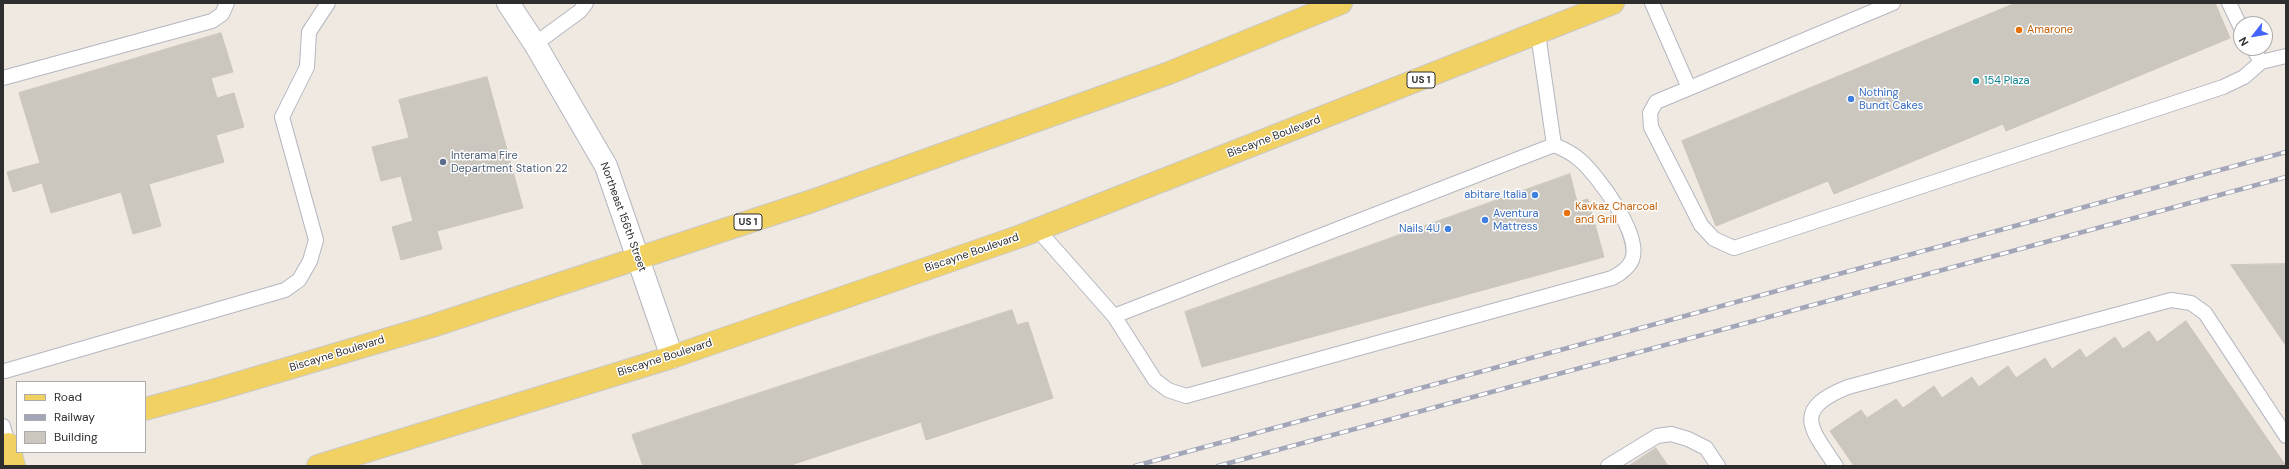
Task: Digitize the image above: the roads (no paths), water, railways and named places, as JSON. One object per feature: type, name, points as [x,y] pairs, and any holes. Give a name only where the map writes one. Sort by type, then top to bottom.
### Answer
[{"type":"main road","name":"Biscayne Boulevard","points":[[146,409],[425,328],[812,201],[1169,73],[1341,3]]},
{"type":"main road","points":[[1546,31],[1582,3]]},
{"type":"main road","name":"Biscayne Boulevard","points":[[318,466],[672,356],[1038,230],[1546,31],[1613,3]]},
{"type":"main road","points":[[8,439],[14,466]]},
{"type":"street","name":"Northeast 156th Street","points":[[508,3],[535,44],[606,166],[672,356]]},
{"type":"lane","points":[[3,78],[212,21],[222,14],[228,3]]},
{"type":"lane","points":[[4,371],[285,290],[299,280],[310,261],[316,240],[282,117],[307,67],[310,32],[328,3]]},
{"type":"lane","points":[[535,44],[580,10],[586,3]]},
{"type":"lane","points":[[1652,3],[1689,88]]},
{"type":"lane","points":[[1893,3],[1656,102],[1650,113],[1651,127],[1701,224],[1714,240],[1734,248],[2223,87],[2244,77],[2261,62],[2286,56]]},
{"type":"lane","points":[[2229,3],[2235,16]]},
{"type":"lane","points":[[1546,31],[1554,145]]},
{"type":"lane","points":[[2258,56],[2261,62]]},
{"type":"lane","points":[[1038,230],[1114,316],[1155,380],[1168,390],[1186,396],[1612,278],[1625,270],[1632,260],[1634,248],[1626,223],[1604,189],[1581,161],[1568,150],[1554,145],[1114,316]]},
{"type":"lane","points":[[1836,466],[1813,433],[1810,418],[1816,405],[1828,395],[1848,387],[2171,300],[2191,303],[2205,313],[2286,436]]},
{"type":"lane","points":[[1608,466],[1657,436],[1671,434],[1688,439],[1706,448],[1718,466]]},
{"type":"railway","points":[[1135,466],[2286,152]]},
{"type":"railway","points":[[1218,466],[2286,177]]},
{"type":"place","name":"Amarone","points":[[2019,30]]},
{"type":"place","name":"154 Plaza","points":[[1976,81]]},
{"type":"place","name":"Nothing Bundt Cakes","points":[[1851,99]]},
{"type":"place","name":"Interama Fire Department Station 22","points":[[443,162]]},
{"type":"place","name":"abitare Italia","points":[[1535,195]]},
{"type":"place","name":"Kavkaz Charcoal and Grill","points":[[1567,213]]},
{"type":"place","name":"Aventura Mattress","points":[[1485,220]]},
{"type":"place","name":"Nails 4U","points":[[1448,229]]}]
